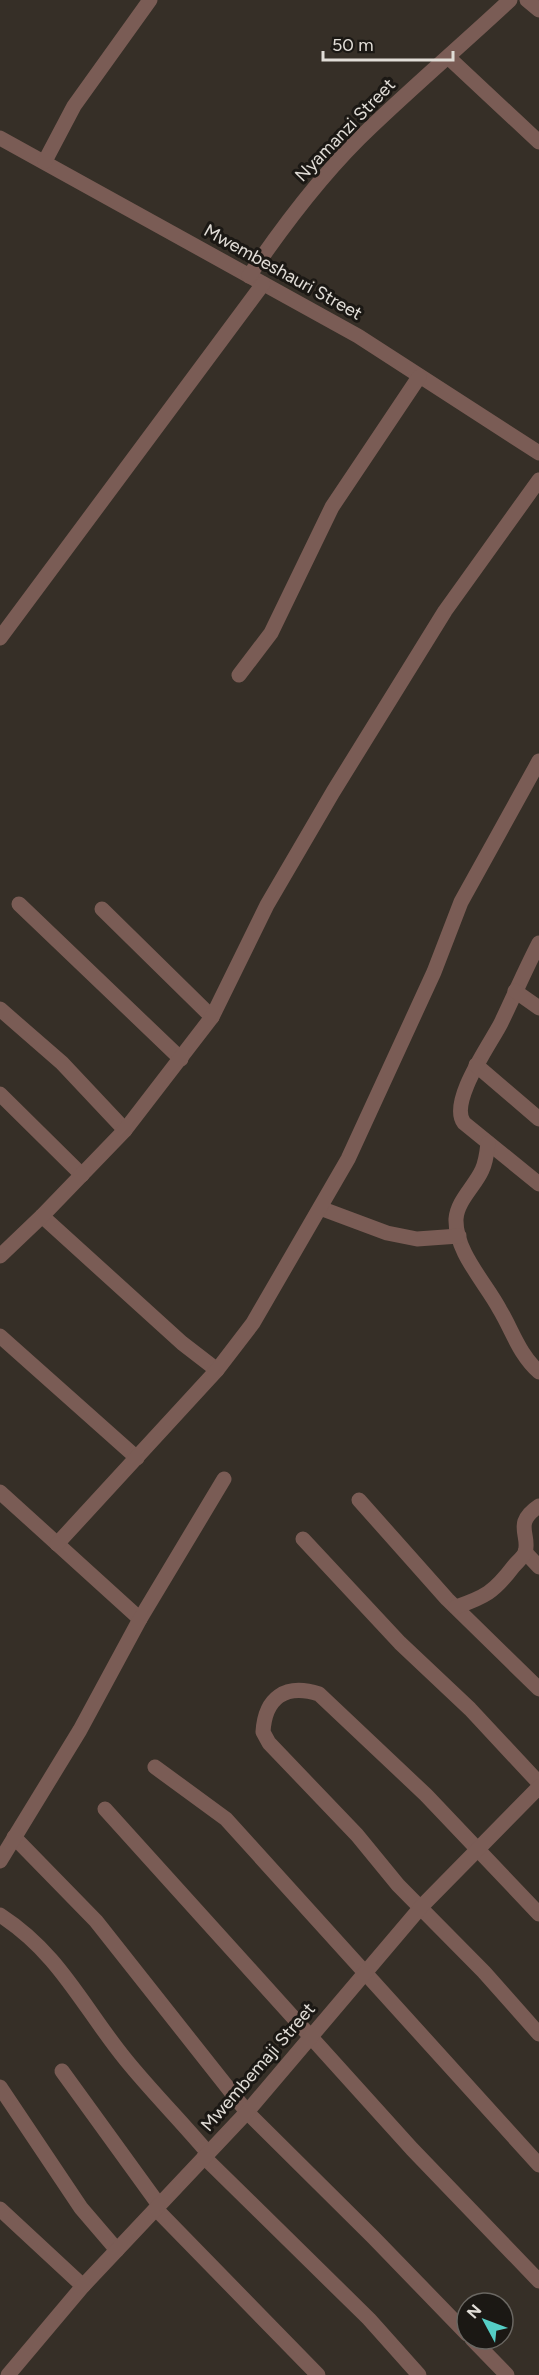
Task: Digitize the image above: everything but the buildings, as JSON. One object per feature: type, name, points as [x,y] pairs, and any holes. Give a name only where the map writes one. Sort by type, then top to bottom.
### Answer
[{"type":"street","points":[[45,161],[74,106],[150,0]]},
{"type":"street","name":"Nyamanzi Street","points":[[249,276],[297,209],[339,160],[510,0]]},
{"type":"street","points":[[527,0],[539,10]]},
{"type":"street","points":[[448,57],[539,142]]},
{"type":"street","name":"Mwembeshauri Street","points":[[0,138],[358,336],[539,453]]},
{"type":"street","points":[[0,638],[263,284]]},
{"type":"street","points":[[239,675],[271,633],[332,507],[419,377]]},
{"type":"street","points":[[0,1256],[125,1130],[182,1059],[212,1017],[267,905],[333,792],[445,611],[539,480]]},
{"type":"street","points":[[57,1544],[217,1370],[253,1323],[348,1159],[434,972],[461,902],[539,761]]},
{"type":"street","points":[[19,904],[182,1059]]},
{"type":"street","points":[[102,909],[212,1017]]},
{"type":"street","points":[[539,943],[514,991],[500,1025],[476,1065],[460,1116],[464,1124],[539,1184]]},
{"type":"street","points":[[514,991],[539,1008]]},
{"type":"street","points":[[0,1009],[62,1063],[125,1130]]},
{"type":"street","points":[[476,1065],[539,1119]]},
{"type":"street","points":[[0,1094],[82,1174]]},
{"type":"street","points":[[488,1143],[483,1169],[462,1202],[456,1218],[459,1236],[466,1255],[501,1311],[516,1345],[527,1362],[539,1372]]},
{"type":"street","points":[[320,1208],[387,1233],[417,1239],[459,1236]]},
{"type":"street","points":[[42,1216],[182,1343],[217,1370]]},
{"type":"street","points":[[0,1336],[137,1458]]},
{"type":"street","points":[[0,1861],[80,1730],[141,1619],[224,1479]]},
{"type":"street","points":[[0,1492],[141,1619]]},
{"type":"street","points":[[359,1500],[456,1607],[539,1689]]},
{"type":"street","points":[[456,1607],[484,1597],[500,1585],[525,1552],[524,1525],[528,1515],[539,1506]]},
{"type":"street","points":[[303,1539],[400,1643],[470,1709],[539,1785]]},
{"type":"street","points":[[525,1552],[539,1567]]},
{"type":"street","points":[[539,1914],[365,1735],[319,1694],[306,1690],[276,1696],[267,1707],[262,1732],[269,1743],[357,1835],[398,1885],[539,2034]]},
{"type":"street","points":[[155,1767],[226,1819],[539,2165]]},
{"type":"street","name":"Mwembemaji Street","points":[[8,2375],[83,2286],[246,2112],[421,1907],[479,1851],[539,1785]]},
{"type":"street","points":[[105,1809],[412,2149],[539,2281]]},
{"type":"street","points":[[14,1838],[96,1921],[246,2112],[374,2237],[455,2321]]},
{"type":"street","points":[[0,1915],[35,1940],[51,1957],[126,2059],[206,2155],[369,2319],[419,2375]]},
{"type":"street","points":[[62,2072],[158,2207],[318,2375]]},
{"type":"street","points":[[0,2087],[81,2208],[117,2250]]},
{"type":"street","points":[[0,2209],[83,2286]]},
{"type":"street","points":[[484,2351],[507,2375]]}]
